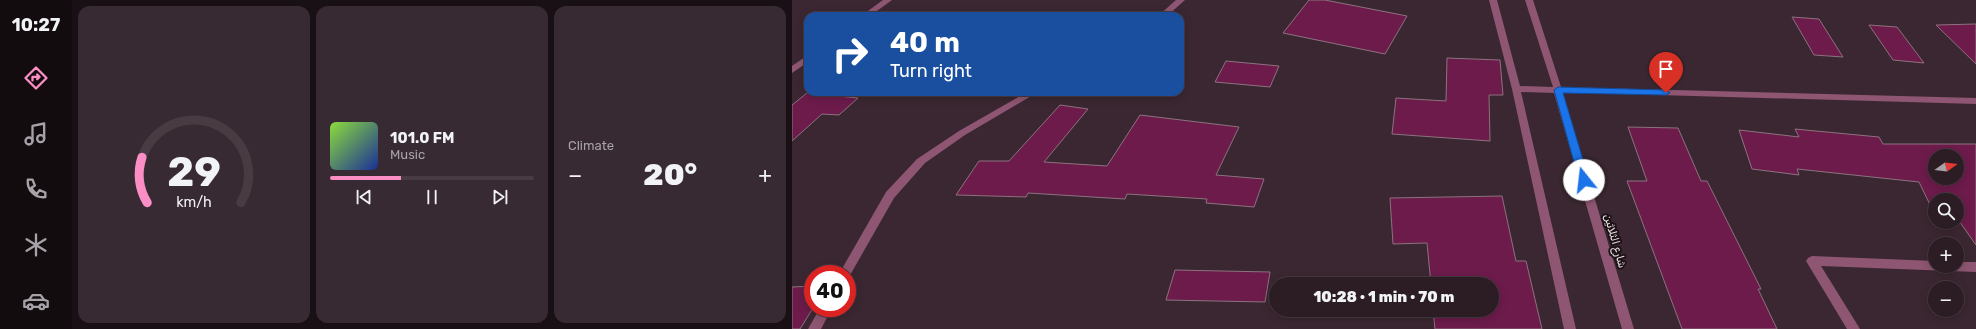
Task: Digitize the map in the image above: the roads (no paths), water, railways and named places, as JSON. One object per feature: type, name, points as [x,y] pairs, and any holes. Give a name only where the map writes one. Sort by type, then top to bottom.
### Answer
[{"type":"street","points":[[871,12],[888,0]]},
{"type":"street","points":[[1167,12],[1181,0]]},
{"type":"street","points":[[1493,0],[1516,89],[1570,329]]},
{"type":"street","name":"شارع الثلاثين","points":[[1529,0],[1558,90],[1628,329]]},
{"type":"street","points":[[792,70],[804,61]]},
{"type":"street","points":[[1516,89],[1976,101]]},
{"type":"street","points":[[850,265],[890,195],[921,161],[962,133],[1027,96]]},
{"type":"street","points":[[1854,329],[1812,261],[1928,266]]},
{"type":"street","points":[[1964,267],[1976,267]]},
{"type":"street","points":[[814,329],[821,317]]}]
